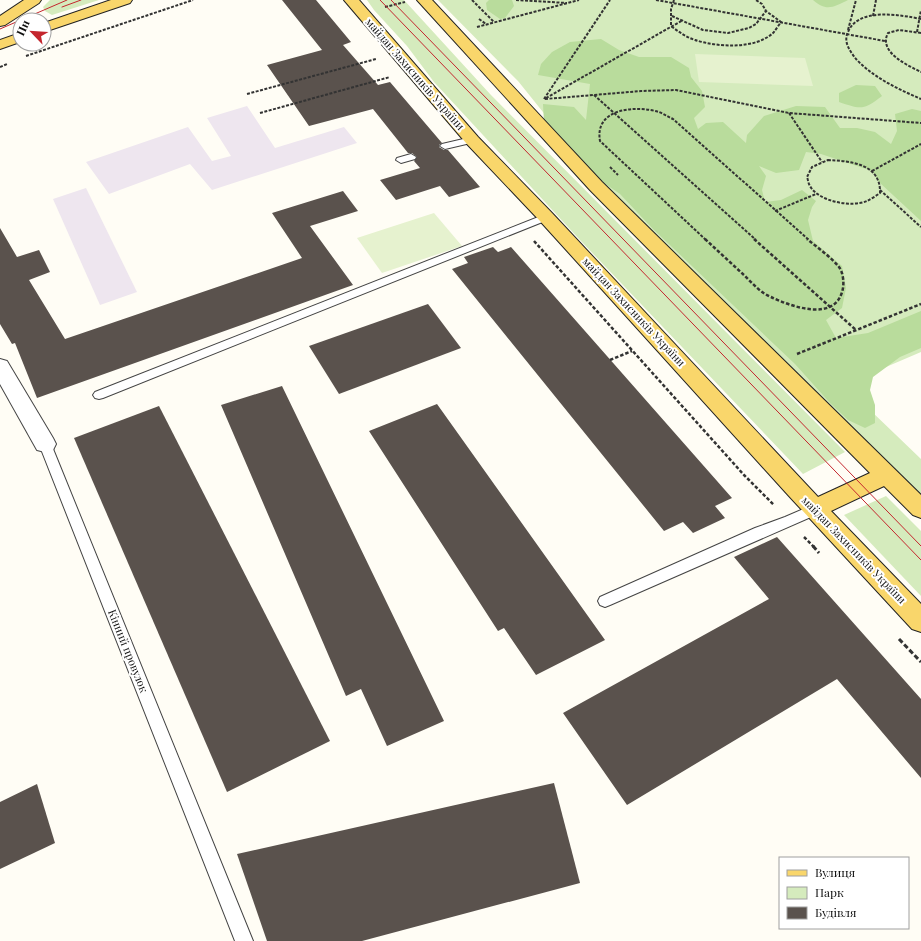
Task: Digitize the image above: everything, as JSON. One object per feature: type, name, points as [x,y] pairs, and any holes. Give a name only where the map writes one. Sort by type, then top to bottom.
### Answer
[{"type":"main road","points":[[0,22],[34,0]]},
{"type":"main road","points":[[52,25],[125,0]]},
{"type":"main road","name":"майдан Захисників України","points":[[351,0],[472,140],[546,217],[815,509],[921,621]]},
{"type":"main road","points":[[424,0],[596,186],[921,509]]},
{"type":"main road","points":[[0,44],[12,40]]},
{"type":"main road","points":[[815,509],[886,475]]},
{"type":"street","name":"Кінний провулок","points":[[0,366],[45,444]]},
{"type":"lane","points":[[445,146],[472,140]]},
{"type":"lane","points":[[99,395],[546,217]]},
{"type":"lane","name":"Кінний провулок","points":[[45,444],[244,941]]},
{"type":"lane","points":[[605,602],[760,532],[790,521],[815,509]]},
{"type":"path","points":[[26,56],[193,0]]},
{"type":"path","points":[[472,0],[495,22]]},
{"type":"path","points":[[516,0],[570,3]]},
{"type":"path","points":[[473,28],[579,0]]},
{"type":"path","points":[[544,99],[610,0]]},
{"type":"path","points":[[656,0],[885,40]]},
{"type":"path","points":[[671,26],[672,16],[670,10],[671,3],[674,0]]},
{"type":"path","points":[[756,0],[762,4],[766,11],[781,22]]},
{"type":"path","points":[[856,0],[846,34],[848,48],[862,65],[878,77],[921,99]]},
{"type":"path","points":[[873,16],[876,0]]},
{"type":"path","points":[[380,8],[405,2]]},
{"type":"path","points":[[917,32],[921,10]]},
{"type":"path","points":[[672,16],[703,30],[728,33],[749,28],[756,24],[766,11]]},
{"type":"path","points":[[848,30],[859,20],[873,16],[887,15],[920,18]]},
{"type":"path","points":[[479,19],[486,25]]},
{"type":"path","points":[[544,99],[683,20]]},
{"type":"path","points":[[671,26],[684,35],[698,40],[730,45],[759,41],[778,30],[781,22]]},
{"type":"path","points":[[885,40],[886,36],[893,31],[899,30],[921,33]]},
{"type":"path","points":[[885,40],[891,52],[896,57],[921,72]]},
{"type":"path","points":[[247,94],[376,59]]},
{"type":"path","points":[[0,67],[13,61]]},
{"type":"path","points":[[260,113],[392,76]]},
{"type":"path","points":[[544,99],[641,91],[676,90],[789,113],[921,123]]},
{"type":"path","points":[[594,95],[856,330]]},
{"type":"path","points":[[639,109],[658,112],[673,119],[775,211],[840,268],[844,279],[843,290],[839,300],[830,307],[814,310],[799,308],[780,302],[764,294],[600,141],[598,128],[606,117],[622,110],[639,109]]},
{"type":"path","points":[[789,113],[822,162]]},
{"type":"path","points":[[872,171],[921,144]]},
{"type":"path","points":[[839,160],[851,162],[872,171],[878,178],[881,186],[880,190],[874,199],[864,203],[839,203],[827,200],[816,194],[806,180],[806,173],[811,167],[822,162],[839,160]]},
{"type":"path","points":[[880,190],[921,227]]},
{"type":"path","points":[[775,211],[816,194]]},
{"type":"path","points":[[796,355],[921,304]]},
{"type":"path","points":[[610,360],[632,351]]},
{"type":"shaded area","points":[[247,106],[275,148],[344,127],[357,143],[212,190],[190,164],[109,194],[86,162],[188,127],[212,161],[231,156],[207,118]]},
{"type":"shaded area","points":[[86,188],[137,292],[100,305],[53,199]]},
{"type":"green space","points":[[50,0],[99,0],[52,15],[52,12],[47,12],[43,7]]},
{"type":"green space","points":[[367,0],[404,0],[490,94],[845,452],[803,474],[580,240],[434,82],[407,46],[374,10]]},
{"type":"green space","points":[[438,0],[921,0],[921,352],[844,385],[921,459],[921,495],[592,173],[518,81]]},
{"type":"green space","points":[[489,0],[512,0],[514,6],[505,18],[500,19],[487,10],[486,3]]},
{"type":"green space","points":[[813,0],[848,0],[838,5],[826,7]]},
{"type":"green space","points":[[601,39],[619,50],[639,57],[671,57],[689,68],[691,77],[702,91],[705,107],[694,118],[698,129],[706,123],[723,122],[746,143],[747,135],[764,116],[796,106],[825,107],[840,128],[857,128],[875,132],[891,144],[897,131],[895,114],[912,109],[921,111],[921,221],[880,183],[872,171],[821,154],[806,152],[799,170],[776,173],[759,166],[766,176],[762,190],[765,202],[781,200],[802,190],[816,201],[812,207],[808,220],[813,241],[842,266],[846,288],[842,308],[826,320],[836,338],[868,333],[921,311],[921,348],[900,357],[873,377],[870,390],[875,405],[875,423],[865,428],[848,420],[830,403],[795,364],[653,229],[620,194],[575,163],[544,123],[543,104],[574,107],[586,120],[590,84],[538,75],[541,64],[552,52],[570,42]]},
{"type":"green space","points":[[695,54],[805,58],[813,86],[699,82]]},
{"type":"green space","points":[[856,85],[875,86],[882,96],[870,104],[861,107],[839,102],[839,93]]},
{"type":"green space","points":[[434,213],[462,246],[382,273],[357,238]]},
{"type":"green space","points":[[886,496],[921,531],[921,596],[844,515]]},
{"type":"building","points":[[282,0],[316,0],[351,42],[343,45],[378,85],[390,82],[442,143],[439,147],[444,150],[448,150],[480,187],[449,197],[440,186],[396,200],[380,180],[420,168],[414,161],[417,157],[412,153],[408,153],[373,109],[309,126],[267,65],[322,50]]},
{"type":"building","points":[[343,191],[358,211],[310,226],[353,285],[37,398],[15,343],[12,344],[0,324],[0,228],[17,257],[39,250],[50,272],[29,280],[65,339],[302,258],[272,213]]},
{"type":"building","points":[[493,247],[498,252],[511,247],[732,498],[715,506],[725,518],[693,533],[683,522],[664,531],[452,269],[468,263],[464,257]]},
{"type":"building","points":[[428,304],[461,348],[339,394],[309,346]]},
{"type":"building","points":[[282,386],[444,721],[387,746],[361,689],[346,696],[221,405]]},
{"type":"building","points":[[437,404],[605,640],[536,675],[504,628],[498,631],[369,431]]},
{"type":"building","points":[[159,406],[330,741],[227,792],[74,438]]},
{"type":"building","points":[[777,537],[921,699],[921,778],[837,679],[627,805],[563,713],[769,599],[734,557]]},
{"type":"building","points":[[554,783],[580,883],[362,941],[267,941],[237,854]]},
{"type":"building","points":[[37,784],[55,843],[0,869],[0,802]]},
{"type":"tram line","points":[[0,29],[67,0]]},
{"type":"tram line","points":[[62,7],[81,0]]},
{"type":"tram line","points":[[380,0],[921,560]]},
{"type":"tram line","points":[[391,0],[921,546]]}]
